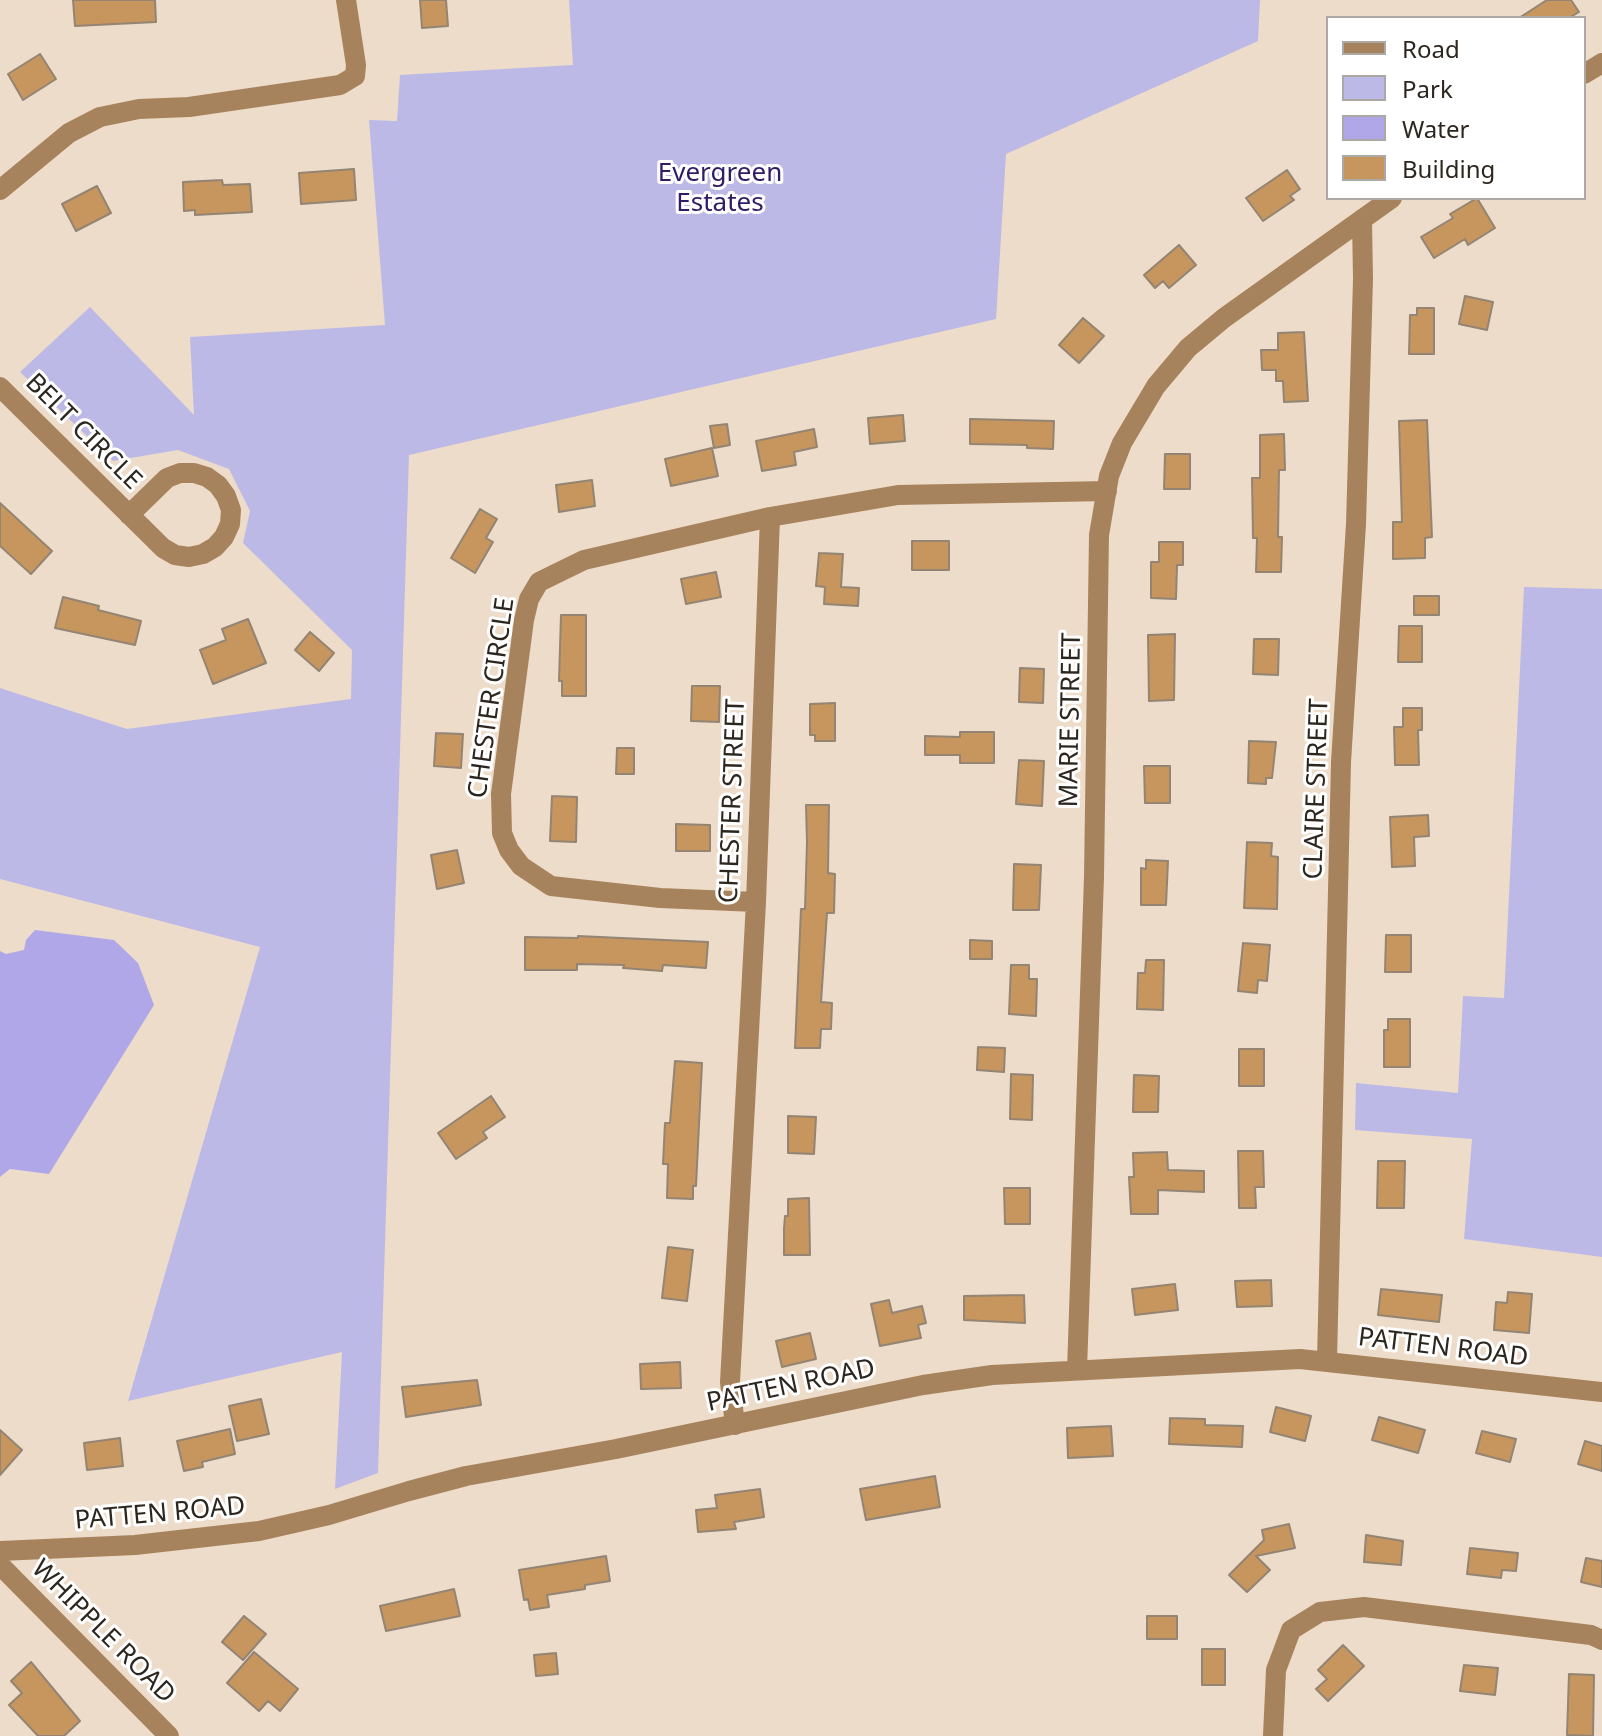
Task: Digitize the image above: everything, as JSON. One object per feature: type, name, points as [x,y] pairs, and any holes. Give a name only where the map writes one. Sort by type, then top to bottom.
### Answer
[{"type":"street","points":[[0,190],[69,133],[100,117],[139,109],[189,107],[340,85],[355,76],[356,65],[346,0]]},
{"type":"street","name":"MARIE STREET","points":[[1077,1370],[1094,877],[1099,535],[1109,476],[1122,443],[1156,386],[1188,348],[1224,318],[1389,200]]},
{"type":"street","name":"CLAIRE STREET","points":[[1327,1361],[1341,762],[1356,524],[1362,219]]},
{"type":"street","name":"BELT CIRCLE","points":[[0,387],[129,515],[163,548],[175,555],[189,557],[215,547],[230,524],[231,510],[226,496],[207,477],[180,473],[167,478],[129,515]]},
{"type":"street","points":[[770,517],[898,495],[1107,491]]},
{"type":"street","name":"CHESTER CIRCLE","points":[[756,902],[660,898],[551,886],[521,866],[509,850],[502,833],[501,794],[524,620],[529,599],[539,582],[584,560],[770,517]]},
{"type":"street","name":"CHESTER STREET","points":[[735,1425],[730,1382],[756,902],[770,517]]},
{"type":"street","name":"PATTEN ROAD","points":[[0,1551],[135,1545],[259,1531],[329,1515],[466,1476],[956,1379],[1269,1359],[1327,1361],[1602,1392]]},
{"type":"street","name":"WHIPPLE ROAD","points":[[0,1565],[169,1736]]},
{"type":"street","points":[[1273,1736],[1276,1670],[1291,1630],[1320,1612],[1364,1607],[1591,1635],[1602,1640]]},
{"type":"green space","name":"Evergreen Estates","points":[[569,0],[1260,0],[1258,41],[1006,154],[996,319],[409,455],[378,1473],[335,1489],[342,1352],[128,1401],[260,947],[0,879],[0,688],[127,729],[351,699],[352,650],[243,543],[250,511],[229,469],[178,450],[113,461],[20,372],[90,307],[194,415],[190,337],[385,325],[369,120],[397,121],[400,75],[573,65]]},
{"type":"green space","points":[[1524,587],[1602,589],[1602,1257],[1464,1239],[1472,1139],[1355,1130],[1356,1083],[1458,1093],[1463,996],[1504,998]]},
{"type":"water","points":[[35,930],[114,940],[138,963],[154,1005],[49,1174],[10,1169],[0,1177],[0,951],[6,954],[24,950],[26,940]]},
{"type":"building","points":[[73,0],[155,0],[156,22],[75,26]]},
{"type":"building","points":[[420,0],[446,0],[448,26],[422,28]]},
{"type":"building","points":[[1547,0],[1571,0],[1579,12],[1572,16],[1522,16]]},
{"type":"building","points":[[40,54],[56,79],[23,100],[8,74]]},
{"type":"building","points":[[354,169],[356,200],[301,204],[299,173]]},
{"type":"building","points":[[1287,170],[1300,189],[1290,196],[1294,200],[1263,221],[1246,198]]},
{"type":"building","points":[[222,180],[223,185],[250,184],[252,212],[195,215],[195,210],[184,211],[183,182]]},
{"type":"building","points":[[97,186],[111,213],[76,231],[62,204]]},
{"type":"building","points":[[1478,200],[1495,228],[1468,245],[1465,239],[1434,258],[1421,237],[1453,218],[1450,214]]},
{"type":"building","points":[[1179,245],[1196,265],[1169,288],[1163,281],[1155,288],[1144,275]]},
{"type":"building","points":[[1465,296],[1493,302],[1487,330],[1459,324]]},
{"type":"building","points":[[1417,308],[1434,308],[1434,354],[1409,354],[1410,315],[1417,315]]},
{"type":"building","points":[[1083,318],[1104,336],[1079,363],[1059,345]]},
{"type":"building","points":[[1304,332],[1308,401],[1284,402],[1283,381],[1276,381],[1276,370],[1262,370],[1261,350],[1278,350],[1278,333]]},
{"type":"building","points":[[903,415],[905,441],[870,444],[868,418]]},
{"type":"building","points":[[970,419],[1054,421],[1053,449],[1027,448],[1027,445],[970,444]]},
{"type":"building","points":[[1427,420],[1432,537],[1425,538],[1425,558],[1393,559],[1393,522],[1402,522],[1399,421]]},
{"type":"building","points":[[727,424],[730,445],[714,448],[710,426]]},
{"type":"building","points":[[814,429],[817,447],[794,452],[796,465],[762,471],[756,441]]},
{"type":"building","points":[[1284,434],[1285,470],[1279,470],[1281,572],[1256,572],[1257,538],[1253,538],[1252,478],[1260,478],[1260,435]]},
{"type":"building","points":[[712,448],[718,476],[671,486],[665,459]]},
{"type":"building","points":[[1165,454],[1190,454],[1190,489],[1164,489]]},
{"type":"building","points":[[592,480],[595,506],[559,512],[556,485]]},
{"type":"building","points":[[0,503],[52,551],[31,574],[0,546]]},
{"type":"building","points":[[480,509],[497,519],[486,538],[493,542],[475,573],[451,558]]},
{"type":"building","points":[[912,541],[949,541],[949,570],[912,570]]},
{"type":"building","points":[[1159,542],[1183,542],[1183,565],[1177,565],[1176,599],[1151,598],[1151,562],[1159,562]]},
{"type":"building","points":[[819,553],[843,554],[841,587],[859,588],[858,606],[824,604],[825,587],[816,586]]},
{"type":"building","points":[[716,572],[721,597],[686,604],[681,579]]},
{"type":"building","points":[[1414,596],[1439,596],[1439,615],[1414,615]]},
{"type":"building","points":[[63,597],[141,621],[135,645],[55,628]]},
{"type":"building","points":[[561,615],[586,615],[586,696],[562,696],[562,681],[559,681]]},
{"type":"building","points":[[248,619],[266,663],[213,684],[200,650],[226,640],[222,629]]},
{"type":"building","points":[[1399,626],[1422,626],[1422,662],[1398,662]]},
{"type":"building","points":[[310,632],[334,653],[319,671],[295,650]]},
{"type":"building","points":[[1175,634],[1174,700],[1149,701],[1148,635]]},
{"type":"building","points":[[1254,639],[1279,639],[1278,675],[1253,674]]},
{"type":"building","points":[[1020,668],[1044,669],[1043,703],[1019,702]]},
{"type":"building","points":[[692,686],[720,686],[719,722],[691,721]]},
{"type":"building","points":[[835,703],[835,741],[815,741],[815,735],[810,735],[810,704]]},
{"type":"building","points":[[1403,708],[1422,708],[1422,730],[1418,730],[1419,765],[1395,765],[1394,727],[1403,727]]},
{"type":"building","points":[[960,732],[994,732],[994,763],[960,763],[960,755],[925,755],[925,736],[960,737]]},
{"type":"building","points":[[436,733],[463,734],[461,768],[434,766]]},
{"type":"building","points":[[1249,741],[1276,742],[1272,778],[1266,778],[1266,784],[1248,783]]},
{"type":"building","points":[[617,748],[634,748],[634,774],[616,774]]},
{"type":"building","points":[[1019,760],[1044,761],[1042,806],[1016,804]]},
{"type":"building","points":[[1144,766],[1170,766],[1170,803],[1145,803]]},
{"type":"building","points":[[552,796],[577,797],[576,842],[550,841]]},
{"type":"building","points":[[806,805],[829,805],[828,873],[835,874],[834,913],[827,913],[821,1002],[832,1003],[831,1029],[821,1029],[820,1048],[795,1048],[801,909],[805,909]]},
{"type":"building","points":[[1428,815],[1429,836],[1414,837],[1415,866],[1392,867],[1390,817]]},
{"type":"building","points":[[676,824],[710,825],[710,851],[676,851]]},
{"type":"building","points":[[1247,842],[1272,843],[1271,856],[1278,857],[1277,909],[1244,908]]},
{"type":"building","points":[[457,850],[464,883],[437,889],[431,855]]},
{"type":"building","points":[[1146,860],[1168,861],[1166,905],[1141,905],[1141,868],[1146,869]]},
{"type":"building","points":[[1014,864],[1041,865],[1039,910],[1013,910]]},
{"type":"building","points":[[1386,935],[1411,935],[1411,972],[1385,972]]},
{"type":"building","points":[[578,936],[708,942],[706,968],[663,965],[662,971],[623,968],[624,965],[577,964],[577,970],[525,970],[525,937]]},
{"type":"building","points":[[970,940],[992,941],[992,959],[970,959]]},
{"type":"building","points":[[1243,943],[1270,945],[1267,981],[1258,980],[1257,993],[1238,991]]},
{"type":"building","points":[[1146,960],[1164,960],[1163,1010],[1137,1009],[1138,973],[1145,973]]},
{"type":"building","points":[[1011,965],[1029,965],[1029,979],[1037,979],[1036,1016],[1009,1014]]},
{"type":"building","points":[[1388,1019],[1410,1019],[1410,1067],[1384,1067],[1384,1030],[1388,1030]]},
{"type":"building","points":[[978,1047],[1005,1048],[1004,1072],[977,1070]]},
{"type":"building","points":[[1239,1049],[1264,1049],[1264,1086],[1239,1086]]},
{"type":"building","points":[[675,1061],[702,1063],[693,1199],[667,1198],[668,1164],[663,1164],[665,1123],[670,1123]]},
{"type":"building","points":[[1011,1074],[1033,1075],[1032,1120],[1010,1119]]},
{"type":"building","points":[[1134,1075],[1159,1076],[1158,1112],[1133,1112]]},
{"type":"building","points":[[491,1096],[505,1117],[483,1132],[487,1138],[456,1159],[438,1133]]},
{"type":"building","points":[[788,1116],[816,1117],[814,1154],[788,1153]]},
{"type":"building","points":[[1238,1151],[1263,1151],[1264,1187],[1255,1187],[1256,1208],[1239,1208]]},
{"type":"building","points":[[1167,1152],[1168,1170],[1204,1171],[1204,1192],[1158,1190],[1158,1214],[1131,1214],[1129,1177],[1134,1177],[1133,1153]]},
{"type":"building","points":[[1378,1161],[1405,1161],[1404,1208],[1377,1208]]},
{"type":"building","points":[[1004,1188],[1030,1188],[1030,1224],[1005,1224]]},
{"type":"building","points":[[809,1198],[810,1255],[784,1255],[788,1199]]},
{"type":"building","points":[[668,1247],[693,1250],[687,1301],[662,1298]]},
{"type":"building","points":[[1271,1280],[1272,1306],[1237,1307],[1235,1281]]},
{"type":"building","points":[[1175,1284],[1178,1310],[1135,1315],[1132,1289]]},
{"type":"building","points":[[1381,1289],[1442,1295],[1439,1322],[1378,1315]]},
{"type":"building","points":[[1508,1292],[1532,1294],[1529,1333],[1494,1330],[1496,1302],[1507,1303]]},
{"type":"building","points":[[1024,1295],[1025,1323],[964,1320],[964,1296]]},
{"type":"building","points":[[889,1300],[892,1313],[922,1306],[926,1323],[918,1325],[921,1338],[880,1346],[871,1304]]},
{"type":"building","points":[[810,1333],[816,1359],[782,1367],[776,1341]]},
{"type":"building","points":[[680,1362],[681,1388],[641,1389],[640,1364]]},
{"type":"building","points":[[477,1380],[481,1405],[406,1417],[402,1387]]},
{"type":"building","points":[[261,1399],[269,1434],[237,1441],[229,1406]]},
{"type":"building","points":[[1276,1407],[1311,1416],[1305,1441],[1270,1432]]},
{"type":"building","points":[[1379,1417],[1425,1430],[1418,1453],[1372,1440]]},
{"type":"building","points":[[1170,1418],[1205,1419],[1205,1425],[1243,1426],[1242,1447],[1169,1444]]},
{"type":"building","points":[[1111,1426],[1113,1456],[1068,1458],[1067,1428]]},
{"type":"building","points":[[230,1429],[235,1454],[202,1462],[203,1467],[184,1471],[177,1441]]},
{"type":"building","points":[[0,1430],[22,1450],[0,1475]]},
{"type":"building","points":[[1482,1431],[1516,1439],[1510,1462],[1476,1453]]},
{"type":"building","points":[[120,1438],[123,1466],[87,1470],[84,1443]]},
{"type":"building","points":[[1585,1441],[1602,1446],[1602,1471],[1578,1464]]},
{"type":"building","points":[[935,1476],[940,1507],[866,1520],[860,1489]]},
{"type":"building","points":[[760,1489],[764,1517],[734,1522],[736,1529],[698,1532],[696,1510],[717,1508],[715,1495]]},
{"type":"building","points":[[1289,1524],[1295,1548],[1256,1556],[1270,1570],[1247,1592],[1229,1575],[1264,1540],[1262,1530]]},
{"type":"building","points":[[1366,1535],[1403,1541],[1401,1565],[1364,1562]]},
{"type":"building","points":[[1470,1548],[1518,1553],[1516,1571],[1502,1570],[1501,1578],[1467,1574]]},
{"type":"building","points":[[606,1556],[610,1581],[547,1595],[549,1607],[530,1610],[528,1599],[524,1600],[519,1570]]},
{"type":"building","points":[[1586,1558],[1602,1561],[1602,1587],[1581,1582]]},
{"type":"building","points":[[454,1589],[460,1616],[386,1631],[380,1606]]},
{"type":"building","points":[[244,1616],[266,1634],[243,1660],[222,1642]]},
{"type":"building","points":[[1147,1616],[1177,1616],[1177,1639],[1147,1639]]},
{"type":"building","points":[[1343,1645],[1364,1666],[1328,1701],[1316,1689],[1327,1679],[1318,1670]]},
{"type":"building","points":[[1202,1649],[1225,1649],[1225,1685],[1202,1685]]},
{"type":"building","points":[[254,1652],[298,1689],[280,1711],[268,1701],[259,1711],[227,1683]]},
{"type":"building","points":[[556,1653],[558,1674],[536,1676],[534,1655]]},
{"type":"building","points":[[31,1662],[80,1721],[64,1736],[38,1736],[9,1705],[22,1693],[11,1681]]},
{"type":"building","points":[[1464,1665],[1498,1668],[1495,1695],[1460,1691]]},
{"type":"building","points":[[1569,1674],[1594,1675],[1593,1736],[1567,1735]]}]
